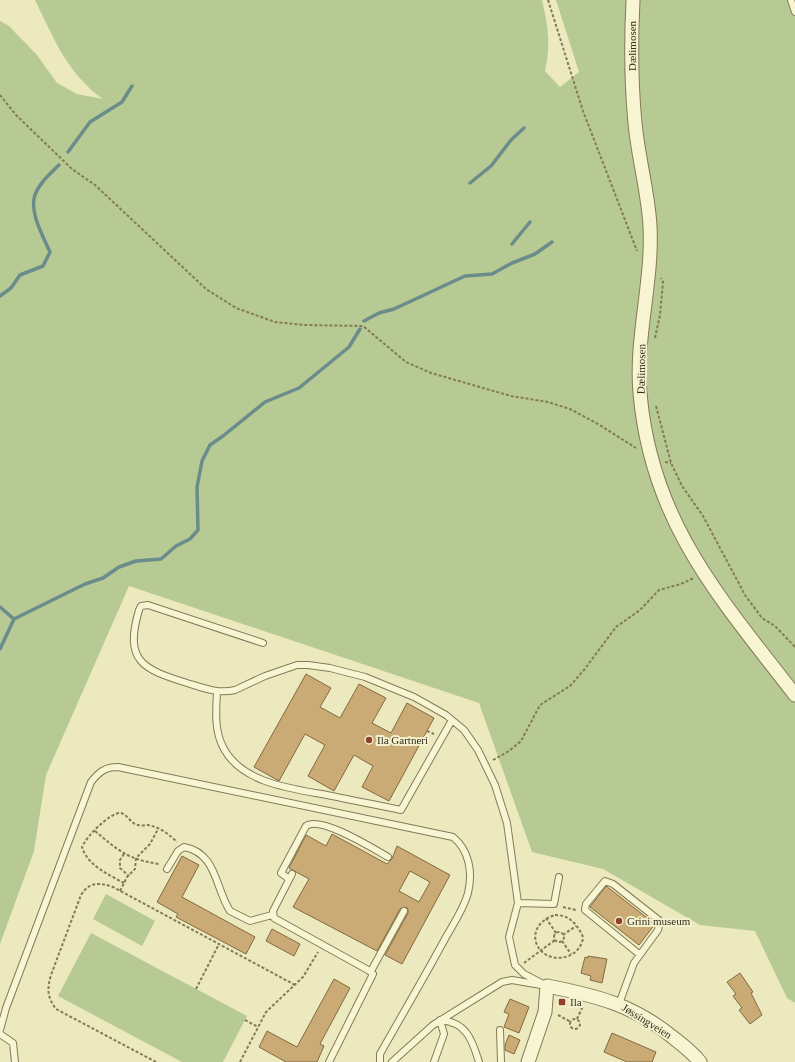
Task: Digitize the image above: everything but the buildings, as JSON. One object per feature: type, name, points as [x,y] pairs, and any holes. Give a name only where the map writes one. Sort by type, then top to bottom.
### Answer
[{"type":"street","name":"Dælimosen","points":[[632,0],[631,62],[635,124],[646,185],[650,227],[641,349],[640,392],[650,457],[664,501],[683,540],[702,573],[795,695]]},
{"type":"street","name":"Jøssingveien","points":[[547,986],[604,998],[619,1004],[643,1016],[668,1032],[700,1062]]},
{"type":"street","points":[[528,1062],[545,1012],[547,986]]},
{"type":"lane","points":[[791,0],[795,12]]},
{"type":"lane","points":[[263,643],[152,606],[141,606],[133,639],[136,653],[149,669],[157,673],[217,692],[235,690],[285,668],[308,664],[330,668],[391,687],[414,697],[452,720],[464,730],[478,750],[485,765],[497,791],[507,823],[518,903],[509,937],[511,951],[517,967],[524,974],[547,986]]},
{"type":"lane","points":[[217,692],[216,718],[218,735],[224,749],[232,760],[248,772],[280,786],[401,810],[452,720]]},
{"type":"lane","points":[[0,1030],[6,1008],[91,782],[99,772],[107,768],[118,767],[453,837],[460,843],[466,851],[468,861],[468,894],[430,968],[380,1054],[380,1062]]},
{"type":"lane","points":[[168,867],[180,848],[189,848],[207,860],[213,869],[230,911],[250,921],[272,915],[290,876],[281,872],[306,826],[311,823],[334,828],[388,857]]},
{"type":"lane","points":[[518,903],[554,904],[559,877]]},
{"type":"lane","points":[[619,1004],[632,967],[639,954],[658,930],[660,921],[608,881],[602,884],[585,907],[588,914],[639,954]]},
{"type":"lane","points":[[371,971],[404,911]]},
{"type":"lane","points":[[272,915],[276,919],[371,971],[373,977],[329,1062]]},
{"type":"lane","points":[[392,1062],[440,1020],[506,980],[547,986]]},
{"type":"lane","points":[[434,1062],[444,1034],[440,1020]]},
{"type":"lane","points":[[440,1020],[454,1023],[465,1031],[474,1047],[479,1062]]},
{"type":"lane","points":[[500,1030],[501,1062]]},
{"type":"lane","points":[[0,1034],[13,1043],[15,1062]]},
{"type":"path","points":[[548,0],[586,118],[638,252]]},
{"type":"path","points":[[0,95],[16,115],[72,169],[95,185],[206,289],[236,308],[275,322],[304,325],[363,326],[406,362],[431,373],[511,396],[548,402],[570,409],[598,424],[650,457]]},
{"type":"path","points":[[648,269],[662,278],[660,315],[653,344]]},
{"type":"path","points":[[655,402],[671,464],[682,486],[702,516],[745,595],[762,618],[775,626],[795,647]]},
{"type":"path","points":[[485,765],[509,751],[521,741],[540,705],[570,686],[584,670],[616,627],[640,610],[660,590],[681,584],[702,573]]},
{"type":"path","points":[[124,883],[104,872],[84,853],[82,847],[84,842],[111,816],[119,813],[137,825],[148,825],[158,829],[171,836],[180,848]]},
{"type":"path","points":[[120,891],[124,883],[135,869],[136,860],[154,838],[158,829]]},
{"type":"path","points":[[95,831],[124,854],[136,860],[168,867]]},
{"type":"path","points":[[124,854],[120,860],[120,868],[129,876]]},
{"type":"path","points":[[156,1062],[56,1009],[50,1001],[47,993],[51,975],[85,888],[98,884],[105,884],[295,985]]},
{"type":"path","points":[[554,904],[588,914]]},
{"type":"path","points":[[561,915],[567,917],[576,926],[582,935],[582,942],[571,954],[564,957],[553,958],[541,951],[537,944],[536,931],[538,925],[546,918],[561,915]]},
{"type":"path","points":[[517,967],[555,940],[554,937],[556,933],[546,918]]},
{"type":"path","points":[[571,954],[562,941],[563,935],[576,926]]},
{"type":"path","points":[[556,933],[560,932],[563,935]]},
{"type":"path","points":[[555,940],[558,942],[562,941]]},
{"type":"path","points":[[196,989],[220,944]]},
{"type":"path","points":[[240,1062],[266,1012],[306,973],[322,944]]},
{"type":"path","points":[[577,1019],[580,1025],[577,1028],[574,1028],[571,1026],[571,1022],[577,1019]]},
{"type":"path","points":[[245,1020],[258,1027]]},
{"type":"green space","points":[[35,0],[542,0],[548,36],[548,53],[545,71],[560,87],[579,72],[556,0],[795,0],[795,1003],[787,998],[755,931],[700,925],[603,869],[532,852],[479,703],[129,586],[46,775],[34,851],[0,944],[0,21],[9,26],[37,55],[57,83],[77,94],[103,99],[90,89],[70,66]]},
{"type":"green space","points":[[106,894],[155,921],[142,946],[93,919]]},
{"type":"green space","points":[[91,933],[247,1016],[223,1062],[182,1062],[58,996]]},
{"type":"waterway","points":[[68,152],[90,122],[122,102],[132,86]]},
{"type":"waterway","points":[[470,183],[491,166],[511,140],[524,128]]},
{"type":"waterway","points":[[0,296],[11,288],[20,275],[43,266],[50,252],[35,216],[34,202],[35,195],[39,187],[59,165]]},
{"type":"waterway","points":[[512,244],[530,222]]},
{"type":"waterway","points":[[364,321],[379,313],[394,309],[465,276],[492,274],[512,263],[535,254],[552,242]]},
{"type":"waterway","points":[[14,619],[85,584],[103,578],[119,567],[136,561],[161,559],[176,546],[190,539],[198,530],[197,487],[202,461],[210,445],[265,402],[299,388],[349,347],[360,329]]},
{"type":"waterway","points":[[0,607],[14,619],[0,649]]},
{"type":"place","name":"Ila Gartneri","points":[[369,740]]},
{"type":"place","name":"Grini museum","points":[[619,921]]},
{"type":"place","name":"Ila","points":[[562,1002]]}]
